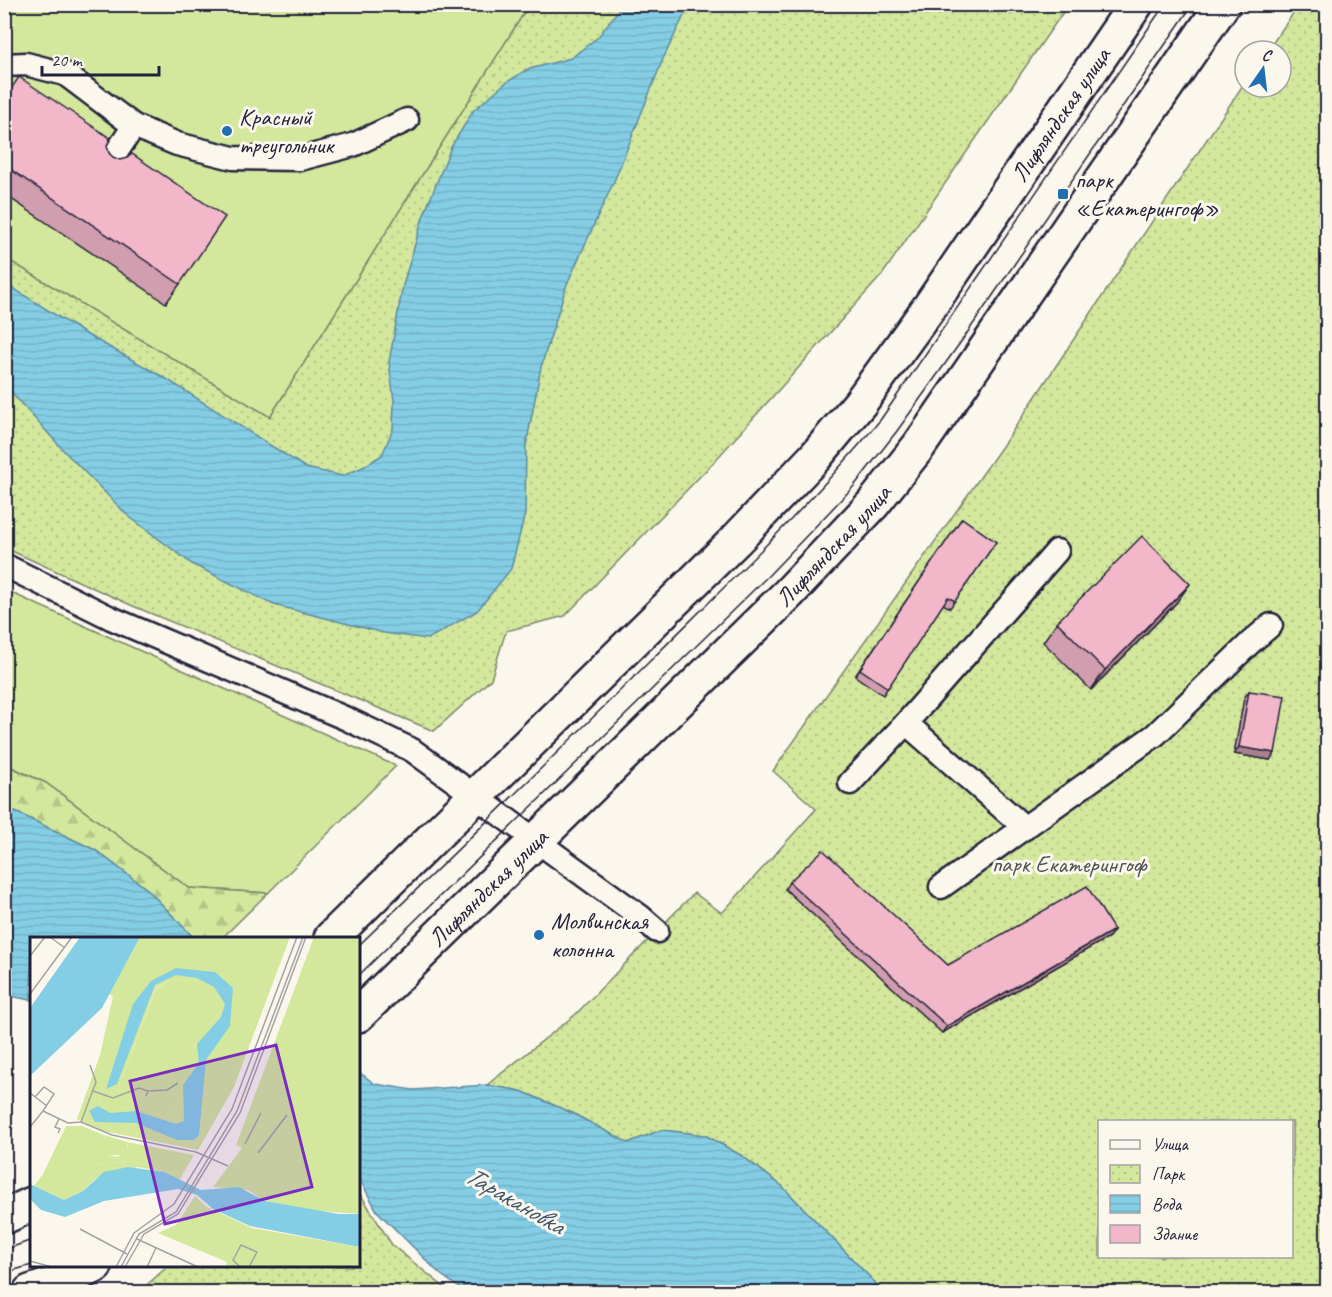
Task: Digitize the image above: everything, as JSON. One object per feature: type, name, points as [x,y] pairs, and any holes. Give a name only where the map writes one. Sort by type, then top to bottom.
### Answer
[{"type":"street","name":"Лифляндская улица","points":[[333,937],[736,540],[815,457],[860,403],[928,309],[1136,4]]},
{"type":"street","name":"Лифляндская улица","points":[[360,1013],[789,593],[873,504],[920,446],[1223,4]]},
{"type":"street","points":[[4,1217],[30,1205]]},
{"type":"street","points":[[30,1293],[93,1267]]},
{"type":"lane","points":[[4,65],[26,64],[65,74],[134,126],[177,144],[233,158],[300,159],[353,145],[407,120]]},
{"type":"lane","points":[[107,166],[134,126]]},
{"type":"lane","points":[[850,783],[906,723],[1057,551]]},
{"type":"lane","points":[[4,565],[111,618],[347,719],[412,750],[657,931]]},
{"type":"lane","points":[[941,887],[1155,735],[1270,626]]},
{"type":"lane","points":[[906,723],[1025,828]]},
{"type":"green space","name":"Красный треугольник","points":[[5,5],[529,5],[270,417],[5,258]]},
{"type":"green space","points":[[529,5],[1068,5],[882,275],[712,464],[565,616],[506,631],[491,679],[434,731],[133,606],[5,548],[5,258],[270,417]]},
{"type":"green space","name":"парк Екатерингоф","points":[[1299,5],[1327,5],[1327,1292],[884,1292],[782,1186],[742,1156],[705,1135],[661,1130],[628,1143],[572,1113],[521,1091],[487,1085],[576,1014],[694,893],[722,913],[816,809],[773,771],[1010,435],[1234,99],[1293,99],[1293,39],[1275,39]]},
{"type":"green space","points":[[5,590],[396,766],[268,893],[189,888],[46,783],[5,764]]},
{"type":"green space","points":[[4,764],[46,783],[189,888],[268,893],[223,937],[193,937],[147,889],[95,850],[5,807]]},
{"type":"green space","points":[[360,1194],[392,1245],[450,1292],[139,1292],[167,1267],[360,1267]]},
{"type":"water","points":[[622,5],[689,5],[663,59],[615,179],[567,284],[541,367],[526,446],[525,514],[511,569],[477,611],[428,639],[384,633],[274,605],[192,564],[127,515],[65,452],[11,392],[5,389],[5,283],[84,333],[165,378],[306,468],[343,476],[365,466],[382,455],[393,429],[394,401],[389,362],[403,285],[423,217],[451,147],[473,111],[504,84],[526,70],[571,58],[598,37]]},
{"type":"water","points":[[5,807],[95,850],[147,889],[193,937],[30,937],[30,1000],[5,995]]},
{"type":"water","name":"Таракановка","points":[[360,1073],[375,1084],[413,1090],[487,1085],[521,1091],[572,1113],[628,1143],[661,1130],[705,1135],[742,1156],[782,1186],[884,1292],[465,1292],[440,1274],[377,1211],[360,1180]]},
{"type":"building","points":[[19,77],[110,138],[107,146],[113,157],[120,160],[132,154],[225,217],[180,284],[4,165],[4,99]]},
{"type":"building","points":[[962,518],[996,542],[955,601],[948,597],[888,688],[860,669]]},
{"type":"building","points":[[1142,536],[1190,584],[1105,670],[1057,622]]},
{"type":"building","points":[[1249,691],[1285,696],[1275,753],[1239,747]]},
{"type":"building","points":[[823,850],[948,965],[1087,886],[1114,930],[947,1026],[789,882]]},
{"type":"tram line","points":[[360,944],[541,769],[739,572],[798,513],[854,451],[881,419],[1165,4]]},
{"type":"tram line","points":[[360,974],[768,576],[854,486],[897,431],[965,336],[1193,4]]},
{"type":"tram line","points":[[4,1250],[30,1241]]},
{"type":"tram line","points":[[4,1273],[30,1266]]},
{"type":"place","name":"Красный треугольник","points":[[227,131]]},
{"type":"place","name":"парк «Екатерингоф»","points":[[1063,194]]},
{"type":"place","name":"Молвинская колонна","points":[[539,935]]}]
